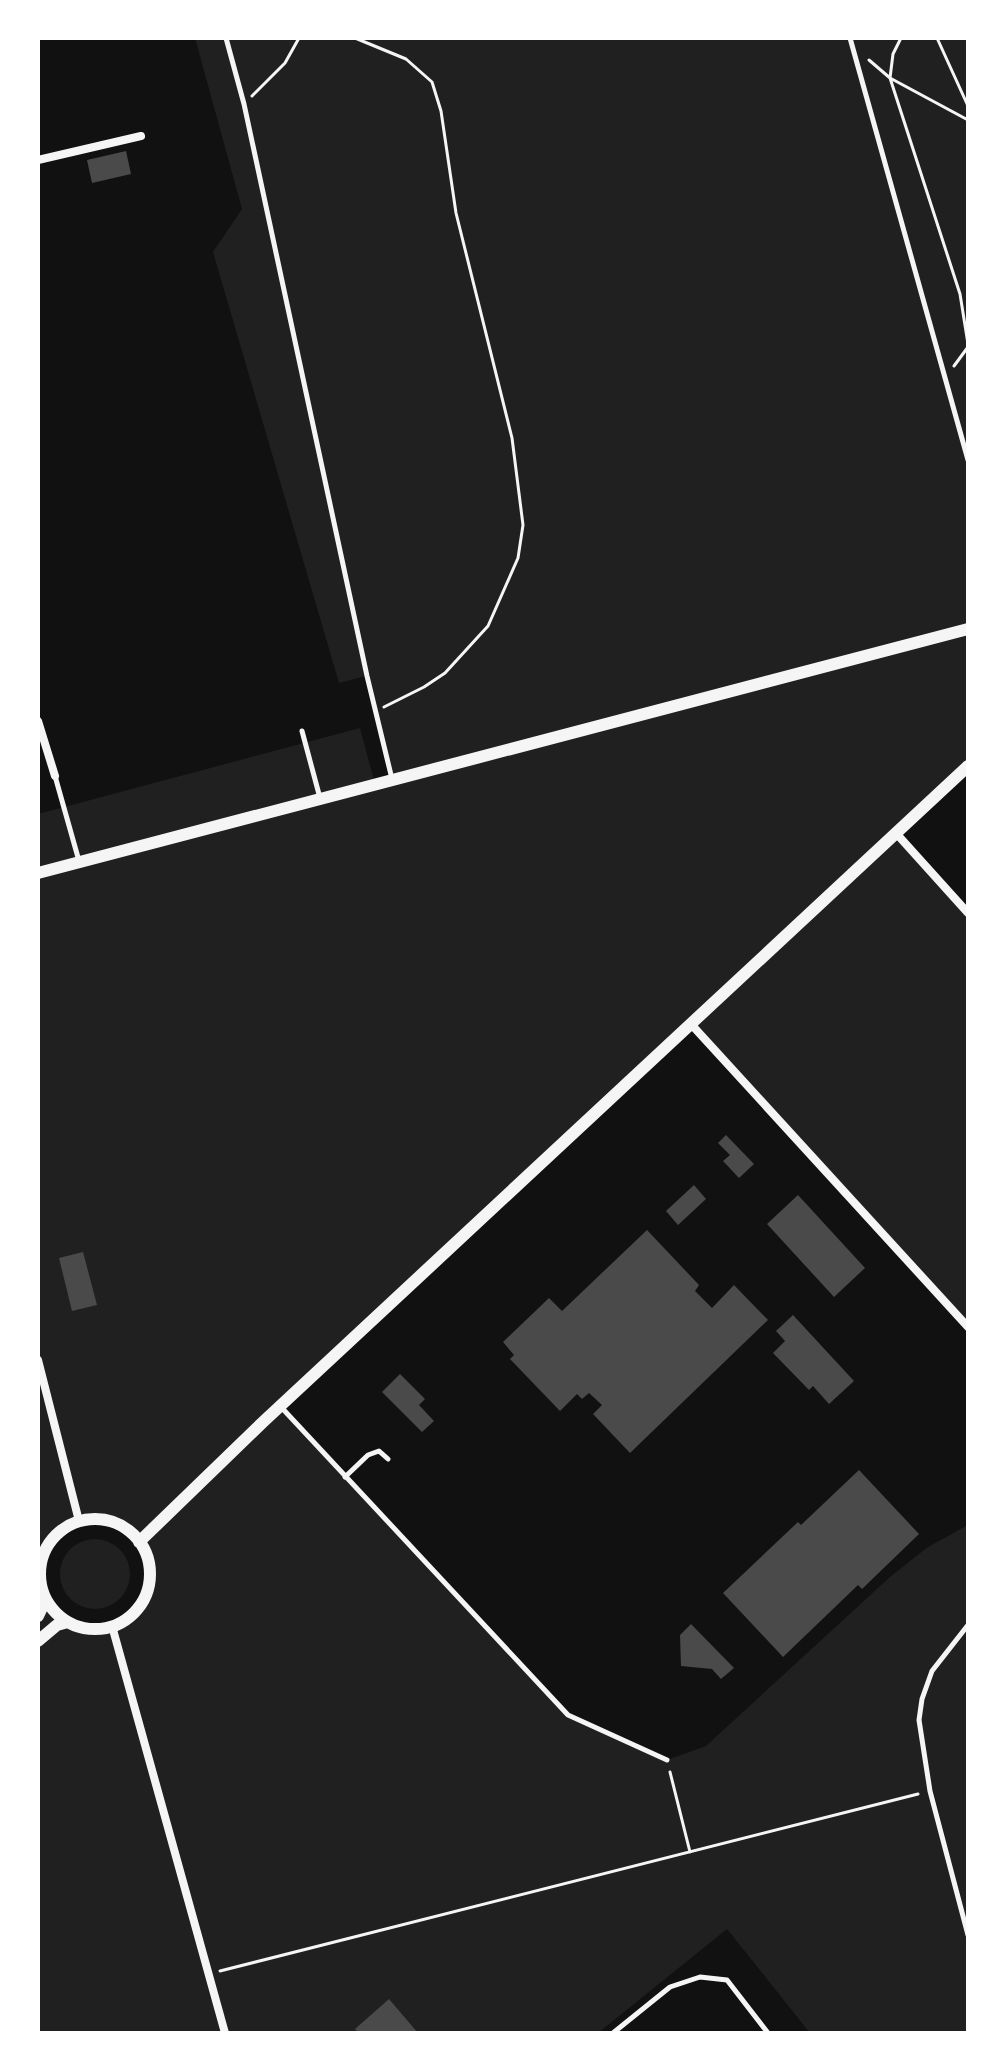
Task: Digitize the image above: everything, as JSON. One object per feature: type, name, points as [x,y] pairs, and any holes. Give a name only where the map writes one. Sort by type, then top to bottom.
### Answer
[{"type":"street","points":[[38,160],[141,136]]},
{"type":"street","points":[[38,873],[968,629]]},
{"type":"street","points":[[38,721],[55,776]]},
{"type":"street","points":[[139,1542],[280,1406],[968,766]]},
{"type":"street","points":[[895,832],[968,913]]},
{"type":"street","points":[[690,1023],[968,1327]]},
{"type":"street","points":[[38,1360],[79,1521]]},
{"type":"street","points":[[102,1519],[119,1525],[139,1542],[150,1570],[148,1590],[130,1616],[112,1626],[94,1629],[68,1622],[46,1599],[40,1581],[41,1554],[55,1536],[79,1521],[102,1519]]},
{"type":"street","points":[[38,1616],[46,1599]]},
{"type":"street","points":[[38,1641],[57,1625],[68,1622]]},
{"type":"street","points":[[112,1626],[225,2033]]},
{"type":"lane","points":[[226,38],[244,104],[393,780]]},
{"type":"lane","points":[[850,38],[968,460]]},
{"type":"lane","points":[[302,731],[320,799]]},
{"type":"lane","points":[[55,776],[79,862]]},
{"type":"lane","points":[[280,1406],[568,1715],[667,1760]]},
{"type":"lane","points":[[345,1477],[368,1455],[379,1451],[388,1459]]},
{"type":"lane","points":[[968,1625],[932,1671],[922,1699],[919,1720],[930,1791],[968,1935]]},
{"type":"lane","points":[[613,2033],[670,1987],[700,1977],[727,1980],[768,2032]]},
{"type":"path","points":[[244,104],[285,63],[299,38]]},
{"type":"path","points":[[355,38],[406,59],[432,82],[441,111],[456,213],[512,438],[523,525],[518,558],[488,626],[445,673],[377,711]]},
{"type":"path","points":[[901,38],[893,54],[890,78],[960,294],[968,345],[945,378]]},
{"type":"path","points":[[937,38],[968,106]]},
{"type":"path","points":[[853,46],[890,78],[968,120]]},
{"type":"path","points":[[667,1760],[690,1852]]},
{"type":"path","points":[[209,1974],[930,1791]]},
{"type":"shaded area","points":[[195,38],[968,38],[968,766],[895,832],[968,913],[968,1327],[690,1024],[280,1407],[568,1715],[667,1760],[706,1746],[891,1576],[928,1547],[968,1525],[968,1926],[931,1782],[930,1791],[968,1935],[968,2033],[810,2033],[727,1929],[598,2033],[38,2033],[38,814],[360,728],[375,784],[393,780],[366,676],[339,683],[213,252],[242,209]],"holes":[[[91,1519],[115,1524],[133,1536],[145,1552],[149,1571],[147,1590],[138,1607],[122,1621],[99,1628],[75,1625],[59,1615],[45,1598],[40,1583],[44,1555],[62,1532],[76,1524]]]},
{"type":"shaded area","points":[[88,1539],[102,1539],[124,1554],[130,1574],[128,1587],[120,1599],[102,1609],[88,1609],[66,1594],[60,1581],[60,1567],[75,1545]]},
{"type":"building","points":[[126,151],[131,174],[92,183],[87,160]]},
{"type":"building","points":[[726,1135],[754,1164],[739,1178],[723,1161],[730,1155],[718,1143]]},
{"type":"building","points":[[694,1185],[706,1199],[678,1225],[666,1211]]},
{"type":"building","points":[[798,1195],[865,1268],[834,1297],[767,1224]]},
{"type":"building","points":[[647,1230],[699,1285],[695,1291],[712,1308],[734,1285],[768,1320],[630,1453],[593,1414],[602,1405],[589,1393],[582,1399],[577,1394],[560,1411],[510,1359],[514,1355],[503,1342],[549,1298],[562,1311]]},
{"type":"building","points":[[83,1252],[97,1305],[72,1311],[59,1258]]},
{"type":"building","points":[[793,1315],[854,1381],[829,1404],[813,1386],[809,1390],[773,1353],[785,1341],[776,1331]]},
{"type":"building","points":[[400,1374],[425,1399],[419,1405],[434,1421],[422,1432],[382,1392]]},
{"type":"building","points":[[859,1470],[919,1534],[862,1589],[858,1585],[783,1657],[723,1593]]},
{"type":"building","points":[[691,1624],[734,1668],[721,1679],[712,1669],[681,1666],[680,1635]]},
{"type":"building","points":[[389,1999],[418,2033],[359,2033],[355,2029]]}]
